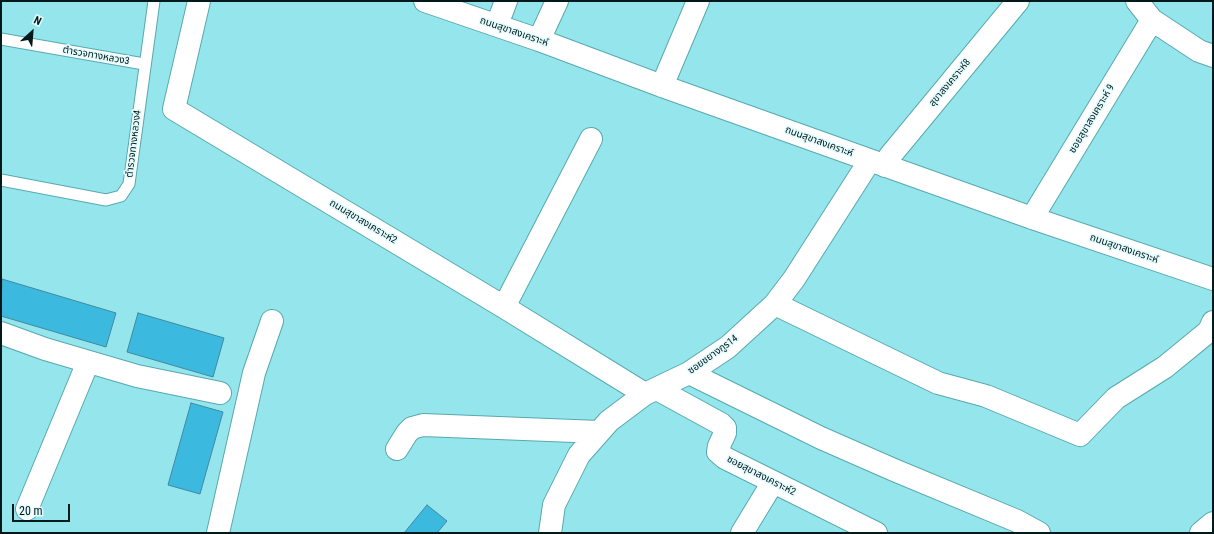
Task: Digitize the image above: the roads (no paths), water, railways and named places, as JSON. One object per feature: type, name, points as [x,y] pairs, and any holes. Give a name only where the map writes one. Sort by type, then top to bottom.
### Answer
[{"type":"street","name":"ถนนสุขาสงเคราะห์2","points":[[198,1],[174,109],[504,307],[651,392]]},
{"type":"street","name":"ถนนสุขาสงเคราะห์","points":[[425,1],[539,40],[662,86],[1032,218],[1213,279]]},
{"type":"street","points":[[496,25],[506,1]]},
{"type":"street","points":[[539,40],[557,1]]},
{"type":"street","points":[[662,86],[698,1]]},
{"type":"street","name":"สุขาสงเคราะห์8","points":[[877,163],[890,156],[1018,1]]},
{"type":"street","points":[[1137,1],[1152,20],[1198,51],[1213,56]]},
{"type":"street","name":"ซอยสุขาสงเคราะห์ 9","points":[[1032,218],[1152,20]]},
{"type":"street","points":[[504,307],[590,139]]},
{"type":"street","name":"ซอยชยางกูร14","points":[[550,533],[554,505],[579,454],[609,421],[651,392],[689,373],[728,347],[776,304],[794,279],[865,168],[877,163]]},
{"type":"street","points":[[776,304],[938,383],[986,396],[1080,435],[1116,398],[1165,367],[1209,331],[1213,322]]},
{"type":"street","points":[[218,533],[254,373],[272,321]]},
{"type":"street","points":[[1,334],[137,376],[220,394]]},
{"type":"street","points":[[27,509],[88,362]]},
{"type":"street","points":[[689,373],[821,438],[1017,521],[1039,533]]},
{"type":"street","name":"ซอยสุขาสงเคราะห์2","points":[[651,392],[721,424],[725,428],[725,433],[718,452],[725,458],[876,533]]},
{"type":"street","points":[[397,449],[412,428],[423,426],[599,432]]},
{"type":"street","points":[[742,533],[774,482]]},
{"type":"street","points":[[1201,533],[1213,523]]},
{"type":"lane","name":"ตำรวจทางหลวง4","points":[[1,180],[106,200],[121,196],[129,184],[144,64],[154,1]]},
{"type":"lane","name":"ตำรวจทางหลวง3","points":[[1,39],[144,64]]}]
